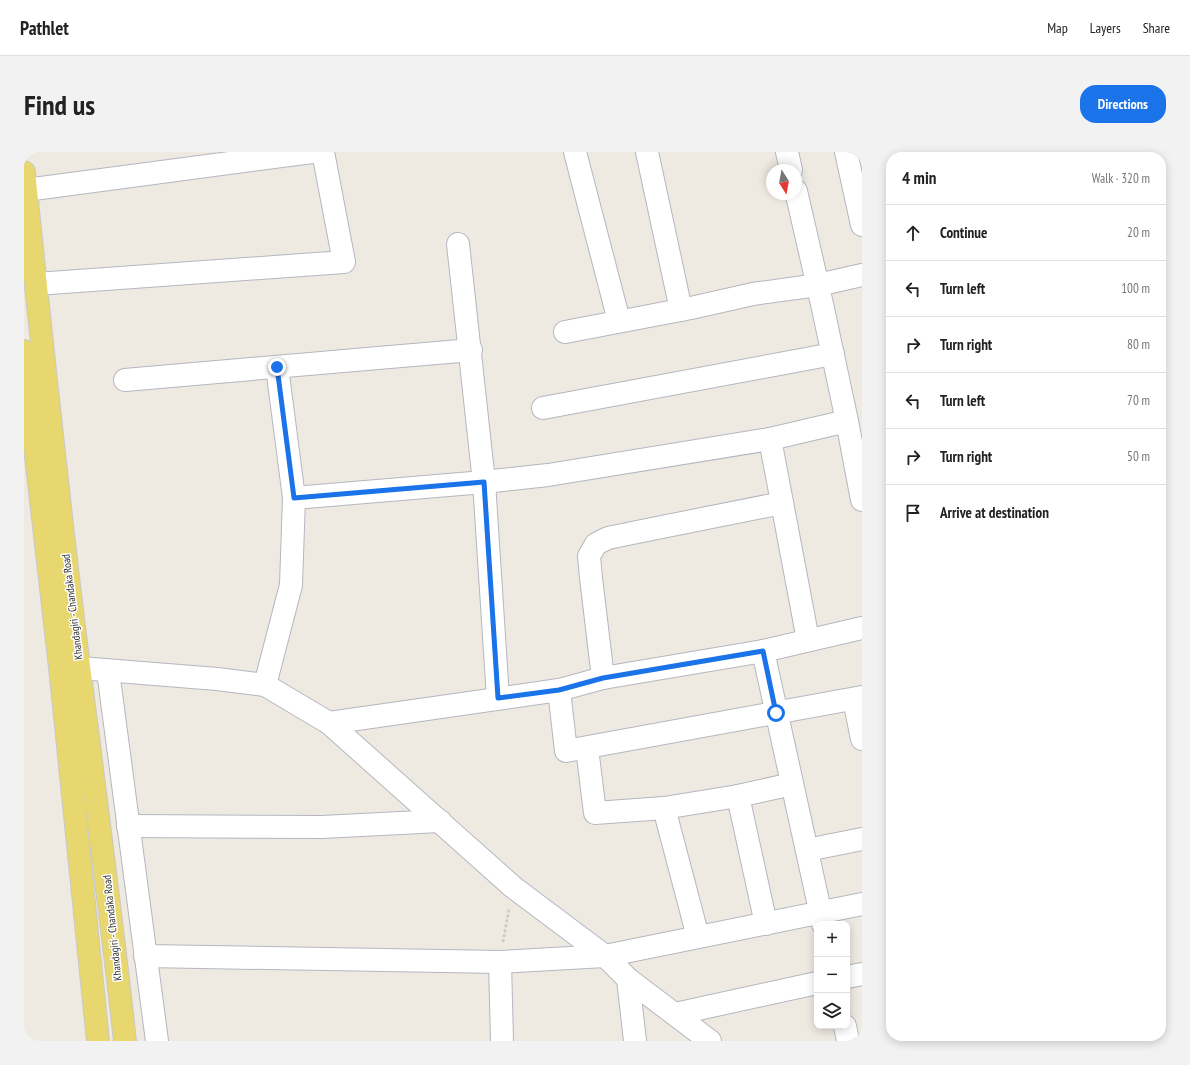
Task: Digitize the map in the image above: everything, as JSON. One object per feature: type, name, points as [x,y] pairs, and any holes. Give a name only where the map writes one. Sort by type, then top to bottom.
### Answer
[{"type":"main road","name":"Khandagiri - Chandaka Road","points":[[25,181],[49,413],[109,896],[125,1041]]},
{"type":"main road","name":"Khandagiri - Chandaka Road","points":[[24,351],[60,667],[98,1041]]},
{"type":"main road","points":[[83,898],[109,896]]},
{"type":"street","points":[[25,181],[312,152]]},
{"type":"street","points":[[36,284],[344,262],[323,152]]},
{"type":"street","points":[[575,152],[619,321]]},
{"type":"street","points":[[647,152],[681,310]]},
{"type":"street","points":[[787,152],[790,164]]},
{"type":"street","points":[[846,152],[862,225]]},
{"type":"street","points":[[798,200],[833,354],[862,500]]},
{"type":"street","points":[[458,244],[471,350],[484,482],[498,698]]},
{"type":"street","points":[[565,332],[681,310],[753,294],[818,285],[862,275]]},
{"type":"street","points":[[126,380],[471,350]]},
{"type":"street","points":[[543,408],[833,354]]},
{"type":"street","points":[[265,685],[291,585],[294,498],[277,367]]},
{"type":"street","points":[[294,498],[548,475],[770,439],[847,421]]},
{"type":"street","points":[[770,439],[808,640]]},
{"type":"street","points":[[603,678],[589,556],[596,544],[608,538],[782,503]]},
{"type":"street","points":[[329,723],[559,690],[603,678],[763,651],[862,628]]},
{"type":"street","points":[[763,651],[822,918]]},
{"type":"street","points":[[80,668],[216,679],[265,685],[329,723],[513,887],[605,956],[628,979],[710,1041]]},
{"type":"street","points":[[108,671],[157,1041]]},
{"type":"street","points":[[559,690],[566,751],[858,698],[862,739]]},
{"type":"street","points":[[587,748],[595,813],[664,808],[738,796],[792,784]]},
{"type":"street","points":[[738,796],[766,924]]},
{"type":"street","points":[[664,808],[698,937]]},
{"type":"street","points":[[128,826],[322,827],[440,821]]},
{"type":"street","points":[[807,850],[862,840]]},
{"type":"street","points":[[145,956],[500,962],[605,956],[766,924],[822,918],[862,904]]},
{"type":"street","points":[[500,962],[502,1041]]},
{"type":"street","points":[[850,976],[862,974]]},
{"type":"street","points":[[628,979],[634,1041]]},
{"type":"street","points":[[675,1014],[814,985]]},
{"type":"street","points":[[846,1029],[848,1041]]},
{"type":"path","points":[[500,962],[513,887]]},
{"type":"route","points":[[277,367],[294,498],[484,482],[498,698],[559,690],[603,678],[763,651],[776,713]]}]
